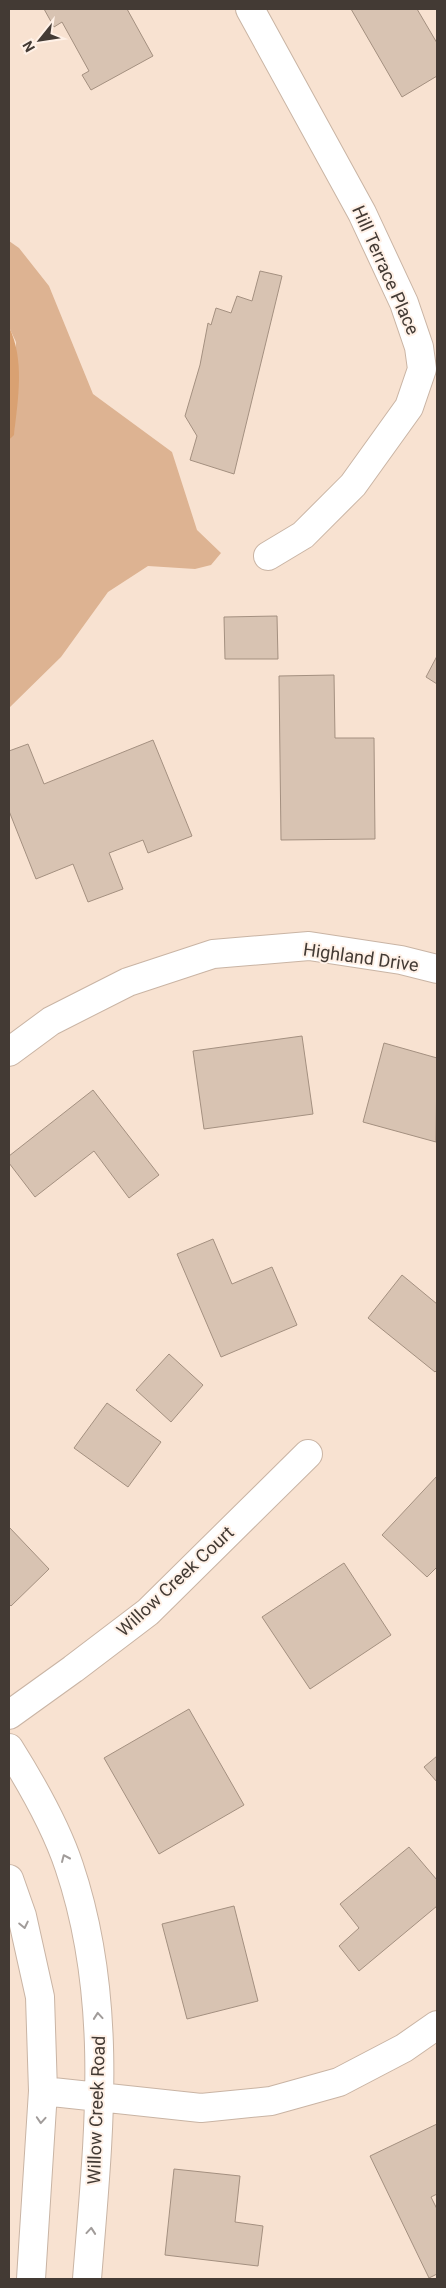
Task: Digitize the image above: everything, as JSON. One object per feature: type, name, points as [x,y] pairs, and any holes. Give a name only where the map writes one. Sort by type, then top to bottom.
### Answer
[{"type":"street","name":"Hill Terrace Place","points":[[250,9],[362,213],[404,303],[419,347],[422,369],[409,407],[353,485],[303,535],[268,556]]},
{"type":"street","name":"Highland Drive","points":[[9,1052],[51,1021],[128,982],[213,954],[309,946],[401,960],[437,969]]},
{"type":"street","name":"Willow Creek Court","points":[[9,1715],[73,1670],[148,1612],[308,1454]]},
{"type":"street","name":"Willow Creek Road","points":[[9,1748],[44,1811],[69,1866],[96,1982],[101,2097],[87,2279]]},
{"type":"street","points":[[9,1879],[22,1916],[40,1997],[43,2091],[31,2279]]},
{"type":"street","points":[[43,2091],[201,2108],[272,2101],[339,2082],[404,2048],[437,2025]]},
{"type":"shaded area","points":[[9,241],[19,248],[49,286],[93,394],[172,452],[197,530],[221,553],[211,565],[195,569],[148,566],[108,592],[61,657],[9,708],[9,440],[14,434],[16,342],[9,327]]},
{"type":"shaded area","points":[[9,327],[17,353],[19,380],[14,435],[9,440]]},
{"type":"building","points":[[44,9],[127,9],[153,56],[91,90],[82,75],[89,71],[62,22],[54,27]]},
{"type":"building","points":[[351,9],[417,9],[437,43],[437,76],[402,97]]},
{"type":"building","points":[[260,271],[282,276],[234,474],[190,460],[197,436],[185,416],[200,365],[208,323],[211,325],[216,308],[231,313],[237,296],[252,301]]},
{"type":"building","points":[[277,616],[278,659],[225,659],[224,617]]},
{"type":"building","points":[[437,656],[437,684],[426,677]]},
{"type":"building","points":[[334,675],[335,738],[374,738],[375,839],[281,840],[279,676]]},
{"type":"building","points":[[153,740],[192,836],[148,853],[143,840],[109,853],[123,889],[88,902],[73,864],[36,879],[9,811],[9,751],[28,744],[44,784]]},
{"type":"building","points":[[302,1036],[313,1114],[204,1129],[193,1051]]},
{"type":"building","points":[[384,1043],[437,1058],[436,1142],[363,1122]]},
{"type":"building","points":[[93,1090],[159,1175],[129,1198],[94,1151],[35,1197],[9,1163],[9,1156]]},
{"type":"building","points":[[213,1239],[232,1284],[272,1267],[297,1325],[221,1357],[177,1254]]},
{"type":"building","points":[[402,1275],[437,1304],[437,1370],[435,1372],[368,1318]]},
{"type":"building","points":[[169,1354],[203,1385],[171,1422],[136,1390]]},
{"type":"building","points":[[107,1403],[161,1442],[128,1487],[74,1448]]},
{"type":"building","points":[[437,1476],[437,1567],[427,1577],[382,1535]]},
{"type":"building","points":[[9,1527],[49,1569],[11,1606],[9,1604]]},
{"type":"building","points":[[344,1563],[391,1635],[310,1689],[262,1617]]},
{"type":"building","points":[[189,1709],[244,1805],[159,1854],[104,1758]]},
{"type":"building","points":[[437,1756],[437,1782],[424,1767]]},
{"type":"building","points":[[409,1847],[437,1880],[437,1906],[359,1971],[339,1946],[359,1928],[340,1904]]},
{"type":"building","points":[[234,1906],[258,2001],[187,2019],[162,1924]]},
{"type":"building","points":[[437,2124],[437,2194],[431,2197],[437,2209],[437,2274],[429,2278],[370,2156]]},
{"type":"building","points":[[174,2169],[240,2176],[235,2222],[263,2226],[258,2266],[165,2255]]}]
